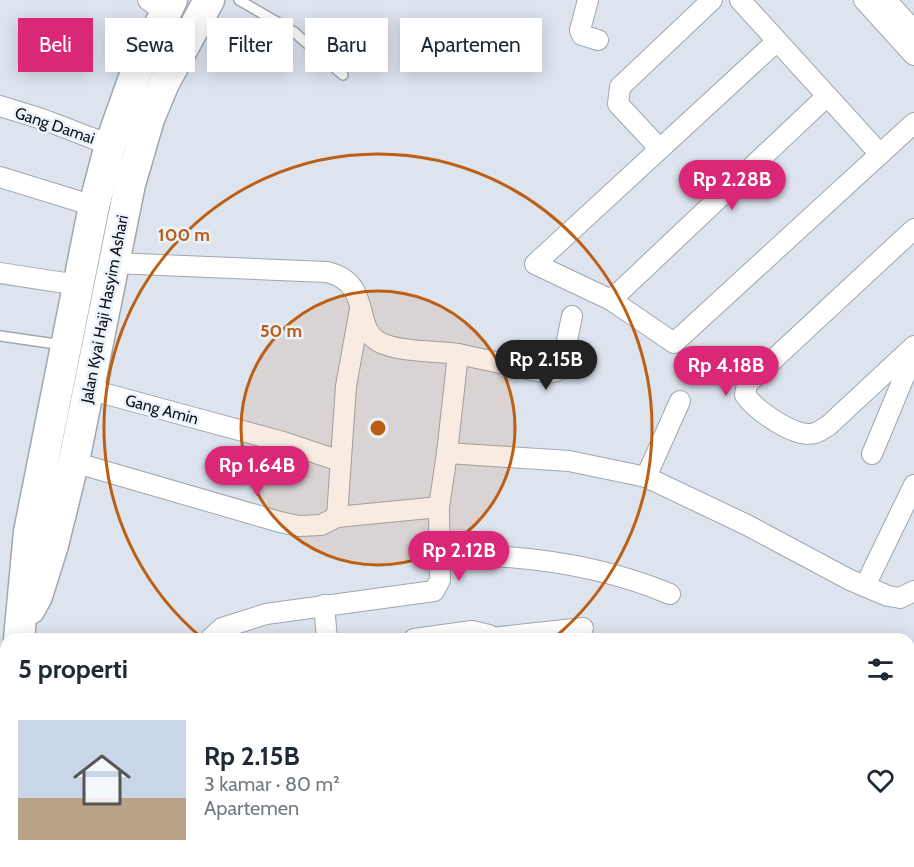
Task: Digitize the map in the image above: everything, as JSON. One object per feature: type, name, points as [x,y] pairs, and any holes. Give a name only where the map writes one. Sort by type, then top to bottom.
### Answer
[{"type":"main road","name":"Jalan Kyai Haji Hasyim Ashari","points":[[20,632],[46,570],[73,462],[122,216],[149,118],[176,57],[208,0]]},
{"type":"main road","name":"Jalan Kyai Haji Hasyim Ashari","points":[[20,632],[29,531],[94,206],[110,145],[162,4]]},
{"type":"street","points":[[588,0],[580,30],[582,34],[598,40]]},
{"type":"street","points":[[660,149],[618,104],[620,87],[712,0]]},
{"type":"street","points":[[740,0],[880,154]]},
{"type":"street","points":[[864,0],[914,55]]},
{"type":"street","points":[[886,0],[914,31]]},
{"type":"street","points":[[777,41],[535,264],[611,300],[674,343],[914,123]]},
{"type":"street","points":[[611,300],[827,96]]},
{"type":"street","name":"Gang Damai","points":[[0,106],[110,145]]},
{"type":"street","points":[[0,177],[94,206]]},
{"type":"street","points":[[914,229],[747,384],[745,395],[754,407],[796,432],[815,434],[828,426],[914,346]]},
{"type":"street","points":[[113,263],[327,272],[340,275],[355,288],[360,309],[370,332],[380,342],[458,354],[548,373],[557,371],[562,365],[572,316]]},
{"type":"street","points":[[0,273],[78,285]]},
{"type":"street","points":[[337,517],[346,386],[360,309]]},
{"type":"street","points":[[872,454],[914,353]]},
{"type":"street","points":[[217,633],[222,628],[266,614],[434,591],[439,586],[441,555],[439,507],[458,354]]},
{"type":"street","name":"Gang Amin","points":[[88,389],[283,442],[340,461]]},
{"type":"street","points":[[646,477],[680,401]]},
{"type":"street","points":[[447,453],[569,461],[646,477],[888,596],[900,598],[914,591]]},
{"type":"street","points":[[73,462],[299,526],[321,525],[337,517],[439,507]]},
{"type":"street","points":[[865,586],[914,485]]},
{"type":"street","points":[[441,555],[482,555],[541,560],[601,572],[669,594]]},
{"type":"street","points":[[324,605],[326,633]]},
{"type":"street","points":[[541,633],[583,628]]},
{"type":"street","points":[[458,633],[472,631],[483,633]]},
{"type":"lane","points":[[239,0],[294,32],[343,75]]},
{"type":"lane","points":[[0,336],[65,345]]}]
